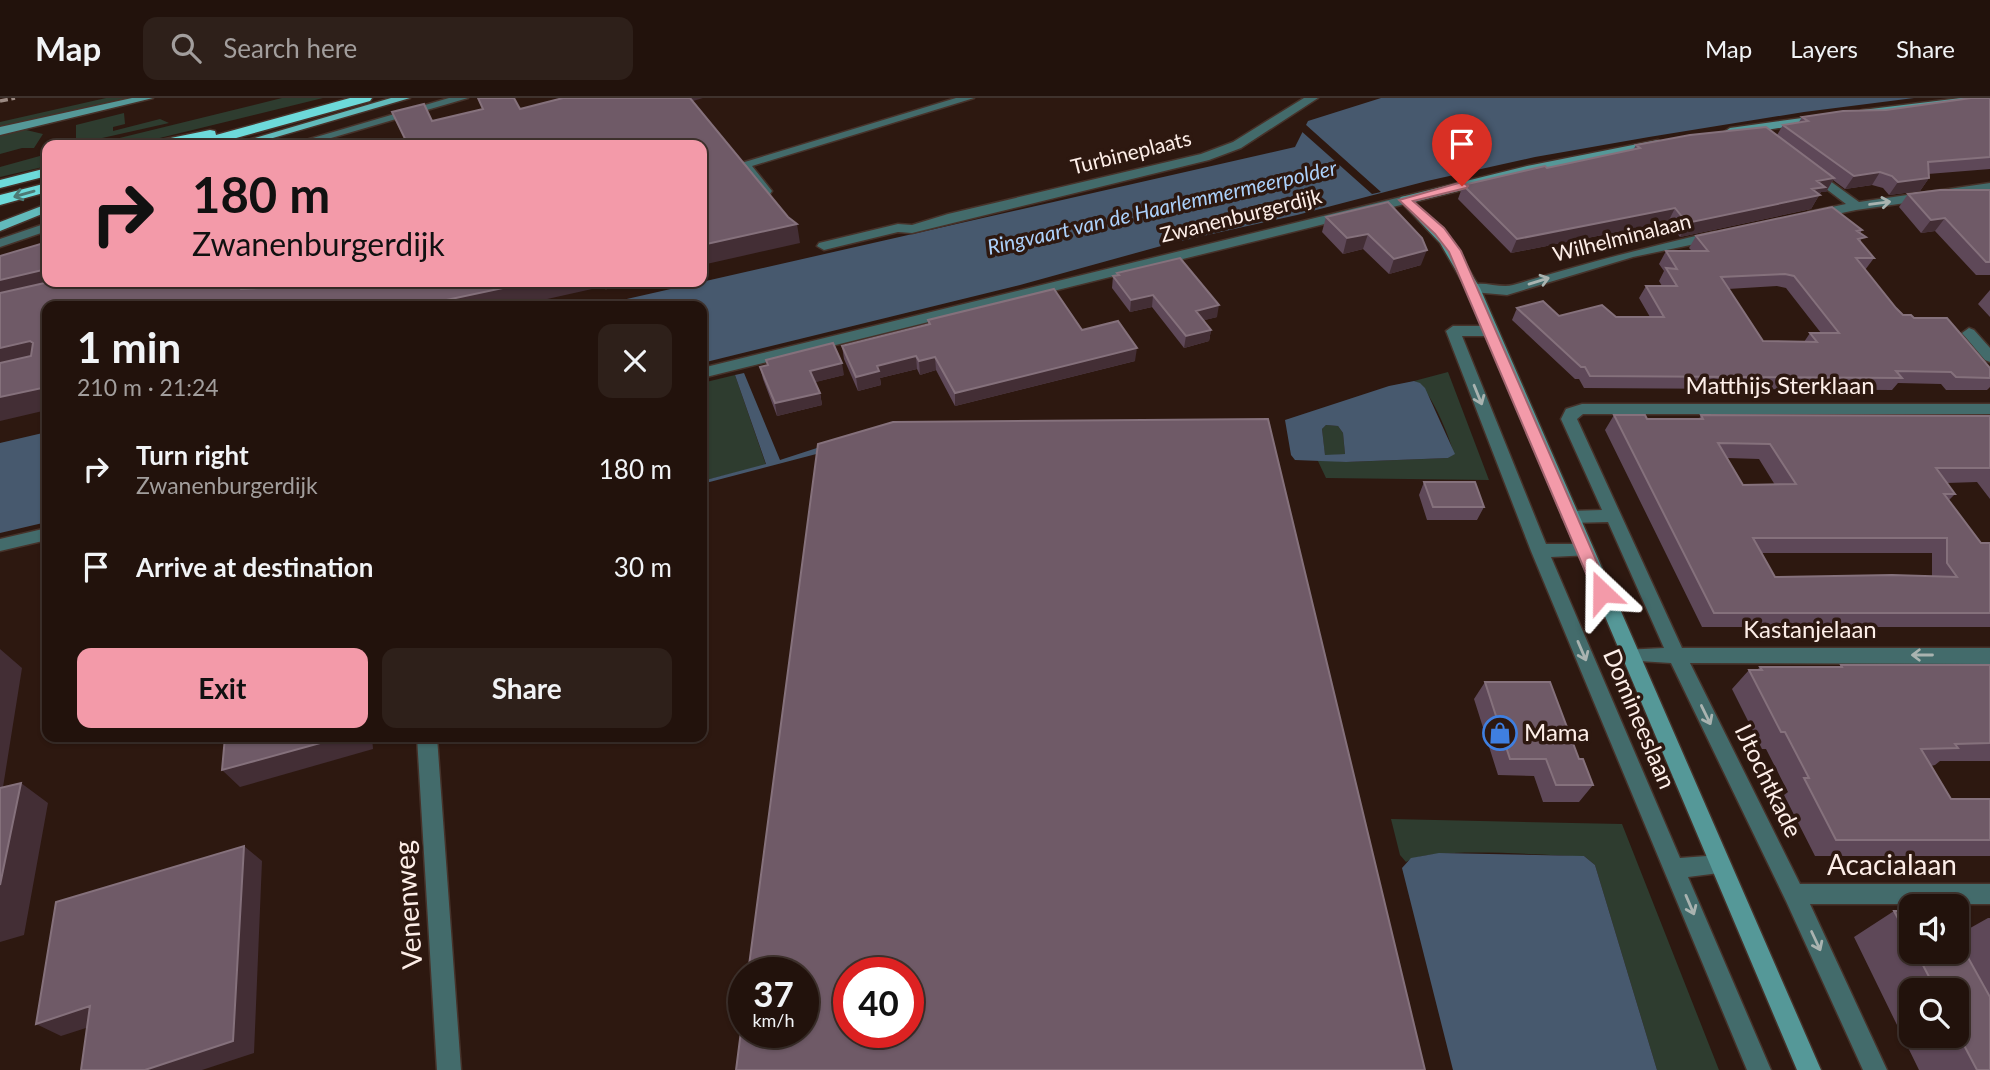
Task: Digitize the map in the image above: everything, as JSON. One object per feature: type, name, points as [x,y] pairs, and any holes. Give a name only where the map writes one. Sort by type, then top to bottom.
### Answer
[{"type":"highway","points":[[214,140],[365,98]]},
{"type":"highway","points":[[180,140],[298,116]]},
{"type":"highway","points":[[0,184],[42,173]]},
{"type":"highway","points":[[0,200],[42,188]]},
{"type":"main road","points":[[255,140],[404,98]]},
{"type":"main road","points":[[0,214],[42,202]]},
{"type":"main road","points":[[0,227],[42,210]]},
{"type":"street","points":[[0,131],[147,98]]},
{"type":"street","points":[[313,140],[462,98]]},
{"type":"street","points":[[775,203],[738,165],[968,98]]},
{"type":"street","name":"Turbineplaats","points":[[824,246],[898,228],[912,229],[1205,157],[1237,145],[1312,98]]},
{"type":"street","points":[[1846,115],[1990,98]]},
{"type":"street","points":[[1716,134],[1833,117]]},
{"type":"street","points":[[1754,128],[1774,144]]},
{"type":"street","name":"Zwanenburgerdijk","points":[[707,372],[1527,170],[1667,143]]},
{"type":"street","points":[[1805,167],[1856,206]]},
{"type":"street","points":[[1803,217],[1856,206],[1990,187]]},
{"type":"street","name":"Domineeslaan","points":[[1405,200],[1440,231],[1455,251],[1473,288],[1809,1070]]},
{"type":"street","points":[[0,243],[42,229]]},
{"type":"street","name":"Wilhelminalaan","points":[[1473,288],[1507,290],[1630,254],[1723,234]]},
{"type":"street","name":"Domineeslaan","points":[[1490,331],[1453,331],[1540,551],[1759,1070]]},
{"type":"street","points":[[1969,334],[1990,357]]},
{"type":"street","name":"Matthijs Sterklaan","points":[[1571,413],[1582,410],[1990,409]]},
{"type":"street","name":"IJtochtkade","points":[[1571,413],[1570,426],[1676,654],[1794,894],[1875,1070]]},
{"type":"street","points":[[1570,517],[1613,516]]},
{"type":"street","points":[[0,545],[42,535]]},
{"type":"street","points":[[1540,551],[1584,550]]},
{"type":"street","name":"Kastanjelaan","points":[[1630,654],[1990,656]]},
{"type":"street","name":"Venenweg","points":[[427,742],[449,1070]]},
{"type":"street","points":[[1674,867],[1720,865]]},
{"type":"street","name":"Acacialaan","points":[[1794,894],[1990,894]]},
{"type":"green space","points":[[106,98],[127,98],[0,127],[0,122]]},
{"type":"green space","points":[[282,98],[323,98],[151,140],[111,140]]},
{"type":"green space","points":[[124,113],[125,124],[113,127],[113,131],[160,119],[169,123],[93,140],[76,140],[76,125]]},
{"type":"green space","points":[[22,129],[43,134],[34,148],[0,154],[0,134]]},
{"type":"green space","points":[[42,155],[42,167],[0,177],[0,167]]},
{"type":"green space","points":[[1448,372],[1489,480],[1326,478],[1317,459],[1346,462],[1448,458],[1454,454],[1432,402],[1414,381]]},
{"type":"green space","points":[[735,375],[766,465],[707,480],[707,382]]},
{"type":"green space","points":[[1326,425],[1338,426],[1343,433],[1345,454],[1325,456],[1322,429]]},
{"type":"green space","points":[[1391,819],[1622,824],[1719,1070],[1657,1070],[1595,865],[1584,856],[1464,853],[1419,857],[1406,862],[1400,855]]},
{"type":"water","name":"Ringvaart van de Haarlemmermeerpolder","points":[[1381,98],[1914,98],[1804,112],[1535,157],[1172,243],[1020,285],[707,362],[707,301],[618,301],[680,287],[707,287],[707,281],[1295,147],[1308,121]]},
{"type":"water","points":[[744,373],[780,460],[820,447],[885,436],[707,483],[707,480],[766,464],[735,375]]},
{"type":"water","points":[[1414,381],[1425,388],[1455,454],[1448,458],[1346,462],[1295,460],[1291,455],[1285,420],[1389,386]],"holes":[[[1326,425],[1338,426],[1343,433],[1345,454],[1325,455],[1322,429]]]},
{"type":"water","points":[[42,433],[42,523],[0,533],[0,443]]},
{"type":"water","points":[[1439,853],[1584,856],[1595,865],[1657,1070],[1453,1070],[1402,868],[1411,858]]},
{"type":"pier","points":[[1303,124],[1381,192],[1372,194],[1300,130]]},
{"type":"building","points":[[478,98],[514,98],[520,109],[563,98],[690,98],[788,217],[797,224],[707,244],[707,140],[406,140],[392,112],[424,104],[432,121],[483,109]]},
{"type":"building","points":[[1971,98],[1990,98],[1990,157],[1928,162],[1929,178],[1898,182],[1892,176],[1880,172],[1854,176],[1783,125],[1808,121],[1802,117],[1843,111],[1886,110]]},
{"type":"building","points":[[1766,127],[1834,178],[1817,181],[1825,187],[1812,189],[1820,195],[1687,223],[1675,208],[1517,239],[1463,185],[1640,148],[1636,145],[1690,135]]},
{"type":"building","points":[[1940,190],[1990,190],[1990,262],[1986,262],[1945,218],[1931,220],[1908,194]]},
{"type":"building","points":[[1388,202],[1422,238],[1427,250],[1394,259],[1368,234],[1347,238],[1326,217]]},
{"type":"building","points":[[1832,207],[1862,230],[1857,231],[1866,237],[1858,239],[1874,258],[1856,258],[1896,308],[1903,315],[1911,315],[1914,318],[1947,318],[1990,368],[1990,378],[1956,377],[1951,372],[1896,371],[1902,378],[1590,376],[1585,367],[1581,367],[1517,308],[1543,301],[1559,316],[1602,305],[1616,317],[1664,317],[1646,286],[1677,286],[1666,268],[1677,269],[1666,251],[1708,251],[1696,236]],"holes":[[[1785,274],[1794,276],[1839,333],[1810,333],[1817,342],[1763,341],[1721,277]]]},
{"type":"building","points":[[42,243],[42,270],[0,280],[0,256]]},
{"type":"building","points":[[1180,258],[1219,305],[1196,311],[1211,330],[1186,336],[1153,295],[1131,300],[1113,276]]},
{"type":"building","points":[[42,284],[42,287],[241,289],[507,287],[442,301],[42,301],[42,388],[0,397],[0,363],[31,356],[33,343],[30,341],[0,348],[0,293]]},
{"type":"building","points":[[1054,289],[1082,330],[1118,321],[1137,348],[955,393],[935,357],[919,361],[916,356],[877,366],[879,371],[856,377],[842,346],[930,324],[928,320]]},
{"type":"building","points":[[833,343],[842,363],[810,371],[820,393],[775,403],[760,367],[768,365],[766,360]]},
{"type":"building","points":[[1614,415],[1645,415],[1647,419],[1703,419],[1701,415],[1990,416],[1990,468],[1936,468],[1955,494],[1944,494],[1981,543],[1990,543],[1990,613],[1714,613]],"holes":[[[1718,443],[1770,444],[1796,484],[1743,485]],[[1753,538],[1947,538],[1947,563],[1957,577],[1775,577]]]},
{"type":"building","points":[[1268,419],[1425,1070],[736,1070],[739,1048],[819,1048],[819,957],[750,957],[818,444],[893,422]]},
{"type":"building","points":[[1424,482],[1475,482],[1484,507],[1433,507]]},
{"type":"building","points":[[1841,665],[1990,665],[1990,743],[1955,744],[1958,748],[1921,749],[1951,799],[1990,799],[1990,840],[1836,840],[1804,778],[1809,778],[1785,732],[1781,732],[1749,670],[1762,670],[1760,667],[1842,667]]},
{"type":"building","points":[[1485,682],[1550,682],[1579,759],[1583,759],[1593,785],[1556,785],[1546,759],[1510,759]]},
{"type":"building","points":[[225,742],[324,742],[222,770]]},
{"type":"building","points":[[21,783],[0,885],[0,788]]},
{"type":"building","points":[[244,846],[233,1041],[145,1070],[81,1070],[90,1006],[36,1024],[56,902]]},
{"type":"building","points":[[1969,959],[1990,997],[1990,1070],[1977,1070],[1965,1048],[1969,1048],[1969,978],[1930,978],[1922,964],[1969,964]]},
{"type":"railway","points":[[0,101],[15,98]]},
{"type":"place","name":"Mama","points":[[1500,733]]},
{"type":"route","points":[[1462,186],[1405,200],[1440,231],[1455,251],[1602,592]]}]
